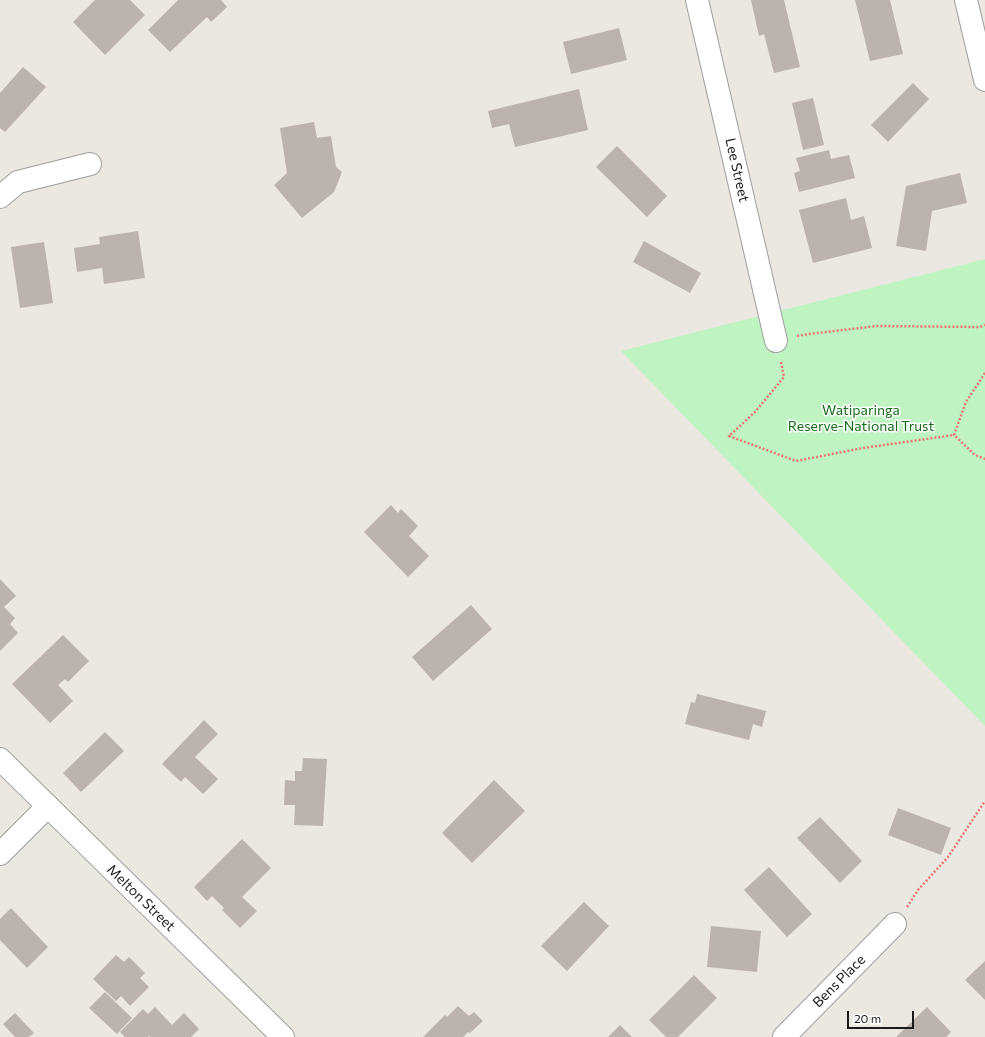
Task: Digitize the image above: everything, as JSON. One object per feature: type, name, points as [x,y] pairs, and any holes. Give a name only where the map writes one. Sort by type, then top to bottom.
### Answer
[{"type":"street","name":"Lee Street","points":[[697,0],[776,341]]},
{"type":"street","points":[[966,0],[985,80]]},
{"type":"street","points":[[0,197],[18,182],[90,164]]},
{"type":"street","name":"Melton Street","points":[[0,759],[283,1037]]},
{"type":"street","points":[[0,854],[48,806]]},
{"type":"street","name":"Bens Place","points":[[784,1037],[895,924]]},
{"type":"path","points":[[954,435],[864,448],[796,461],[729,436],[756,412],[784,377],[776,341],[808,334],[877,326],[980,327],[985,325]]},
{"type":"path","points":[[954,435],[966,402],[985,373]]},
{"type":"path","points":[[954,435],[975,455],[985,459]]},
{"type":"path","points":[[895,924],[918,890],[948,857],[985,801]]},
{"type":"green space","name":"Watiparinga Reserve-National Trust","points":[[985,259],[985,726],[621,351]]},
{"type":"building","points":[[95,0],[130,0],[145,15],[105,55],[73,22]]},
{"type":"building","points":[[178,0],[221,0],[227,7],[211,22],[207,17],[170,52],[148,30]]},
{"type":"building","points":[[751,0],[784,0],[800,67],[774,73],[764,34],[759,36]]},
{"type":"building","points":[[855,0],[890,0],[903,54],[870,61]]},
{"type":"building","points":[[619,28],[627,60],[571,74],[563,42]]},
{"type":"building","points":[[23,67],[46,87],[5,132],[0,128],[0,93]]},
{"type":"building","points":[[913,83],[929,99],[888,142],[871,125]]},
{"type":"building","points":[[579,89],[588,130],[515,147],[509,124],[492,128],[488,111]]},
{"type":"building","points":[[813,98],[824,145],[803,150],[792,103]]},
{"type":"building","points":[[314,122],[317,138],[331,136],[336,167],[342,172],[334,192],[302,218],[274,185],[287,173],[280,128]]},
{"type":"building","points":[[617,146],[667,196],[647,217],[596,167]]},
{"type":"building","points":[[829,150],[831,159],[849,155],[855,178],[799,192],[794,173],[800,171],[796,158]]},
{"type":"building","points":[[960,173],[967,203],[932,211],[926,251],[896,246],[906,186]]},
{"type":"building","points":[[846,198],[851,220],[864,216],[872,248],[813,263],[799,210]]},
{"type":"building","points":[[138,231],[145,278],[104,284],[102,268],[77,272],[74,248],[100,244],[99,237]]},
{"type":"building","points":[[644,241],[701,273],[690,293],[633,262]]},
{"type":"building","points":[[44,242],[53,303],[20,308],[11,247]]},
{"type":"building","points":[[391,505],[398,513],[401,509],[418,526],[409,536],[429,556],[408,577],[364,532]]},
{"type":"building","points":[[0,579],[16,596],[4,607],[15,618],[10,624],[18,633],[0,651]]},
{"type":"building","points":[[471,605],[492,629],[433,681],[412,657]]},
{"type":"building","points":[[63,635],[89,661],[68,682],[65,679],[58,685],[73,701],[50,723],[12,684]]},
{"type":"building","points":[[697,694],[766,711],[762,727],[753,724],[749,740],[685,724],[691,702],[695,703]]},
{"type":"building","points":[[204,720],[218,734],[195,757],[218,779],[203,794],[185,777],[181,782],[162,764]]},
{"type":"building","points":[[105,732],[124,751],[81,792],[63,773]]},
{"type":"building","points":[[303,758],[327,759],[323,826],[294,825],[295,805],[284,805],[285,780],[295,781],[295,771],[302,771]]},
{"type":"building","points":[[494,780],[525,811],[472,863],[442,833]]},
{"type":"building","points":[[898,808],[951,828],[941,855],[888,835]]},
{"type":"building","points":[[820,817],[862,861],[840,883],[797,838]]},
{"type":"building","points":[[242,839],[271,868],[242,897],[257,911],[240,928],[222,910],[224,908],[212,896],[207,901],[194,887]]},
{"type":"building","points":[[769,867],[812,914],[787,937],[744,890]]},
{"type":"building","points":[[584,902],[609,926],[567,971],[541,946]]},
{"type":"building","points":[[11,908],[48,947],[27,968],[0,940],[0,919]]},
{"type":"building","points":[[711,926],[761,931],[757,972],[707,967]]},
{"type":"building","points":[[116,955],[124,962],[129,957],[145,973],[140,978],[149,987],[130,1006],[121,996],[116,1001],[93,979]]},
{"type":"building","points":[[985,961],[985,1000],[965,980]]},
{"type":"building","points":[[694,975],[717,998],[678,1037],[666,1037],[649,1020]]},
{"type":"building","points":[[105,992],[132,1018],[117,1034],[89,1008]]},
{"type":"building","points":[[458,1006],[469,1016],[474,1012],[483,1021],[470,1033],[468,1032],[463,1037],[423,1037],[445,1015],[447,1017]]},
{"type":"building","points":[[155,1007],[172,1025],[184,1013],[199,1029],[191,1037],[125,1037],[120,1032],[143,1009],[148,1014]]},
{"type":"building","points":[[927,1007],[951,1032],[946,1037],[896,1037]]},
{"type":"building","points":[[15,1013],[34,1033],[29,1037],[15,1037],[3,1024]]},
{"type":"building","points":[[620,1025],[632,1037],[608,1037]]}]
